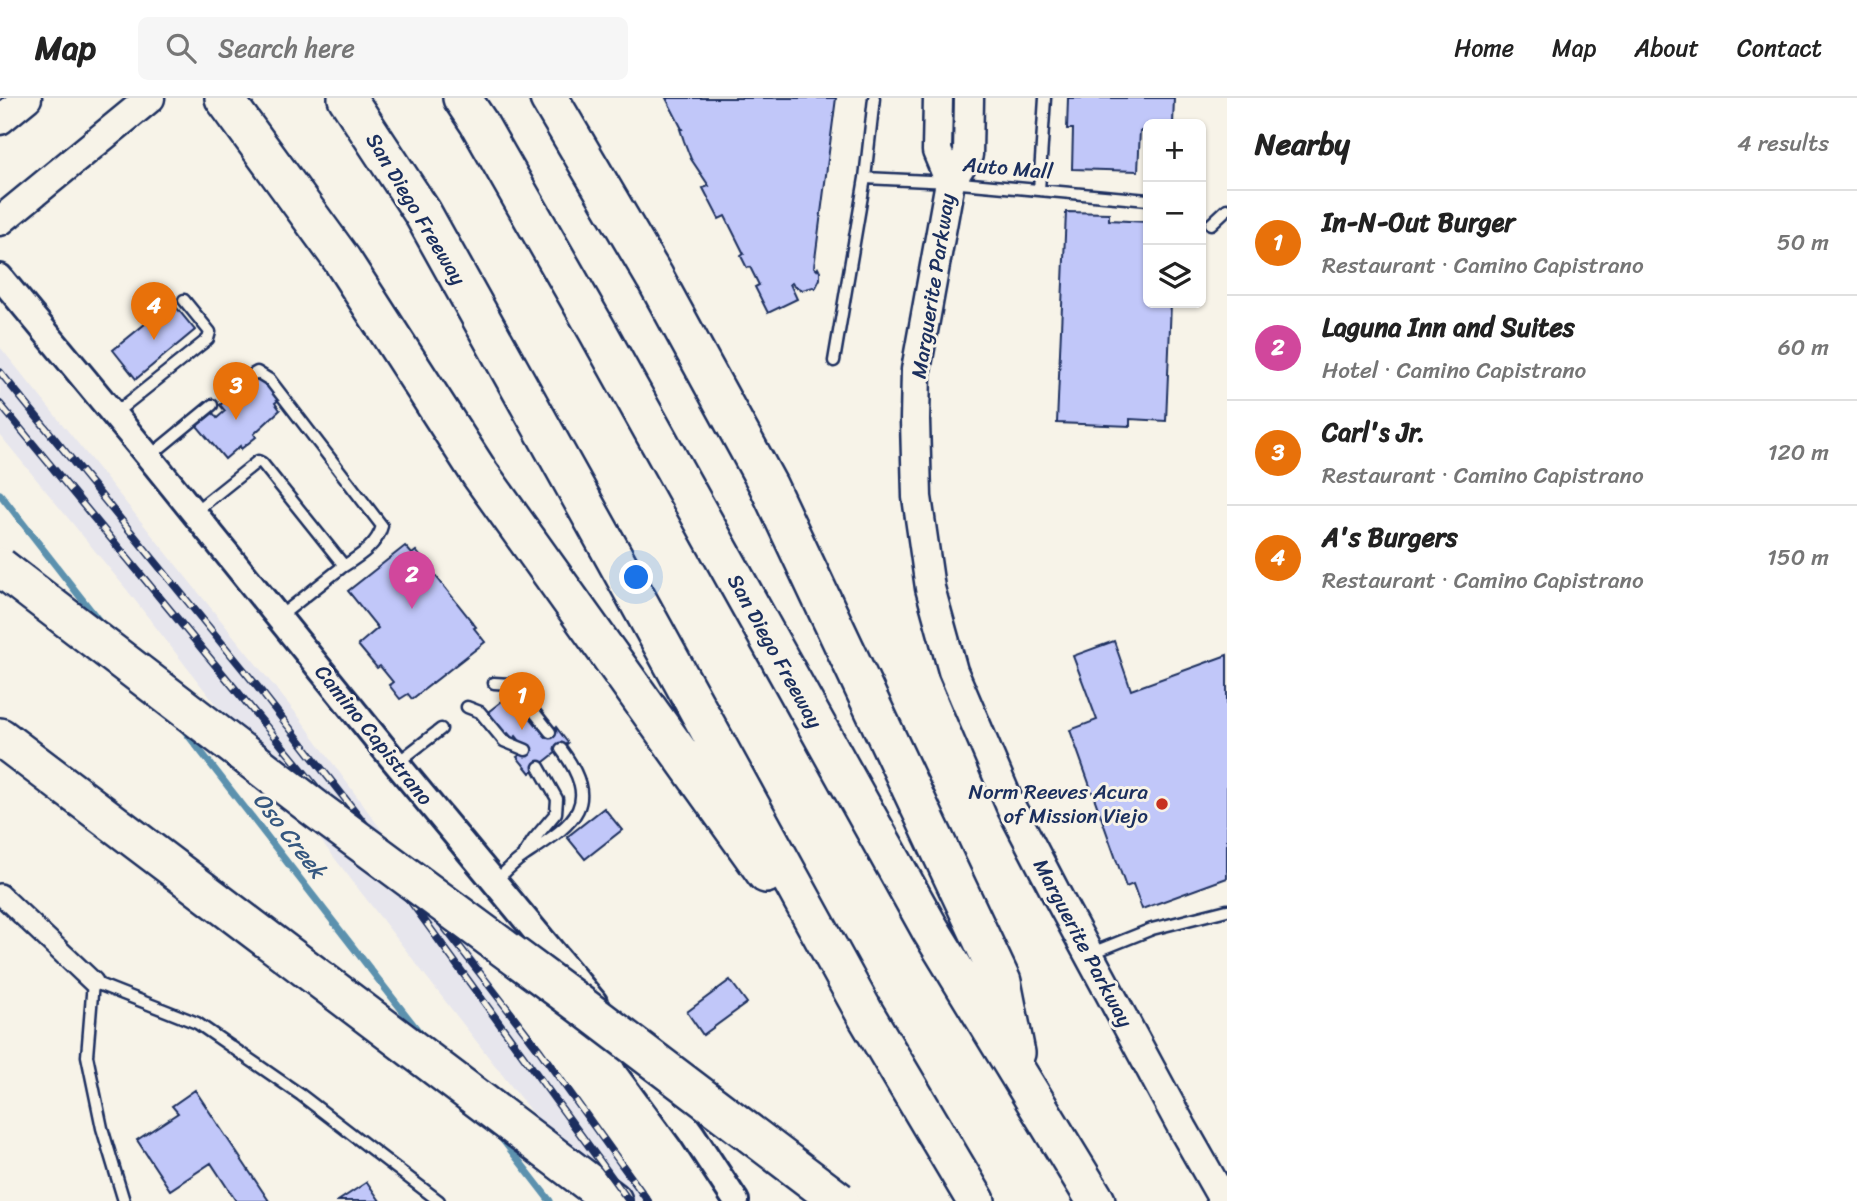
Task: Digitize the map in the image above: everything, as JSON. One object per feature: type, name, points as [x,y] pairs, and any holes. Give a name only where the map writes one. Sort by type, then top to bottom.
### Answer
[{"type":"highway","points":[[223,98],[342,260],[480,474],[864,1012]]},
{"type":"highway","name":"San Diego Freeway","points":[[347,98],[422,212],[864,1012],[976,1201]]},
{"type":"highway","name":"San Diego Freeway","points":[[462,98],[597,330],[930,929],[1096,1201]]},
{"type":"highway","points":[[549,98],[655,278],[768,485],[1002,982],[1020,1075]]},
{"type":"highway","points":[[0,567],[317,810],[589,1011],[839,1201]]},
{"type":"highway","points":[[0,737],[613,1201]]},
{"type":"main road","points":[[0,120],[27,98]]},
{"type":"main road","points":[[0,220],[150,98]]},
{"type":"main road","name":"Marguerite Parkway","points":[[938,98],[937,151],[950,182]]},
{"type":"main road","name":"Marguerite Parkway","points":[[970,98],[968,155],[950,182],[916,370],[917,497],[930,588],[953,671],[1011,807],[1088,954],[1224,1201]]},
{"type":"street","name":"Camino Capistrano","points":[[0,277],[606,1016],[692,1134],[736,1201]]},
{"type":"street","points":[[0,894],[93,982]]},
{"type":"lane","points":[[834,361],[874,98]]},
{"type":"lane","points":[[1039,190],[1045,98]]},
{"type":"lane","name":"Auto Mall","points":[[864,177],[1143,200]]},
{"type":"lane","points":[[1212,224],[1227,209]]},
{"type":"lane","points":[[113,414],[210,335],[184,300]]},
{"type":"lane","points":[[230,390],[257,372],[270,380],[382,526],[380,536],[362,555],[341,568],[278,618]]},
{"type":"lane","points":[[149,457],[212,405]]},
{"type":"lane","points":[[193,513],[258,461],[342,564],[341,568]]},
{"type":"lane","points":[[494,683],[510,684],[550,732]]},
{"type":"lane","points":[[467,707],[480,712],[504,741],[526,750]]},
{"type":"lane","points":[[397,764],[441,729]]},
{"type":"lane","points":[[494,882],[522,857],[567,826],[577,814],[581,802],[581,785],[574,767],[561,749]]},
{"type":"lane","points":[[522,857],[556,813],[557,799],[539,767]]},
{"type":"lane","points":[[1088,954],[1152,929],[1227,910]]},
{"type":"lane","points":[[124,1201],[102,1128],[87,1056],[93,982],[197,1023],[301,1095],[439,1201]]},
{"type":"shaded area","points":[[0,347],[299,717],[652,1201],[600,1201],[127,590],[0,435]]},
{"type":"building","points":[[666,98],[836,98],[814,267],[820,272],[820,279],[815,289],[813,287],[802,290],[790,284],[797,299],[768,313],[755,287],[759,285],[741,256],[744,254],[725,216],[719,219],[703,188],[709,186],[691,159],[682,129]]},
{"type":"building","points":[[1068,98],[1174,98],[1173,119],[1143,119],[1138,171],[1072,169],[1073,129],[1067,129]]},
{"type":"building","points":[[1066,212],[1109,213],[1109,220],[1143,222],[1143,308],[1171,308],[1166,421],[1130,419],[1130,426],[1057,423]]},
{"type":"building","points":[[172,302],[195,330],[136,379],[113,350]]},
{"type":"building","points":[[260,376],[280,399],[275,403],[280,410],[254,434],[256,437],[225,459],[197,426],[213,413],[217,418],[225,411],[220,405],[237,391],[239,394]]},
{"type":"building","points":[[405,546],[412,554],[416,551],[485,642],[412,699],[408,694],[400,699],[389,685],[393,682],[358,645],[378,628],[348,591]]},
{"type":"building","name":"Norm Reeves Acura of Mission Viejo","points":[[1114,641],[1131,690],[1227,655],[1227,878],[1142,909],[1133,884],[1126,887],[1070,730],[1097,720],[1073,656]]},
{"type":"building","points":[[511,689],[547,734],[556,727],[568,743],[530,773],[517,757],[527,750],[516,736],[513,739],[508,733],[505,735],[488,712],[506,698],[503,695]]},
{"type":"building","points":[[604,808],[622,830],[585,859],[567,837]]},
{"type":"building","points":[[730,980],[747,1003],[703,1035],[687,1012]]},
{"type":"building","points":[[195,1090],[269,1201],[236,1201],[211,1163],[170,1190],[137,1140],[178,1113],[172,1106]]},
{"type":"building","points":[[367,1182],[380,1201],[338,1201]]},
{"type":"waterway","name":"Oso Creek","points":[[0,494],[103,626]]},
{"type":"waterway","name":"Oso Creek","points":[[181,726],[423,1037]]},
{"type":"waterway","name":"Oso Creek","points":[[499,1135],[550,1201]]},
{"type":"railway","points":[[0,372],[256,685],[361,819],[540,1051],[648,1201]]},
{"type":"railway","points":[[0,404],[411,902],[629,1201]]},
{"type":"place","name":"A's Burgers","points":[[154,340]]},
{"type":"place","name":"Carl's Jr.","points":[[236,420]]},
{"type":"place","name":"Laguna Inn and Suites","points":[[412,609]]},
{"type":"place","name":"In-N-Out Burger","points":[[522,730]]},
{"type":"place","name":"Norm Reeves Acura of Mission Viejo","points":[[1162,804]]}]
